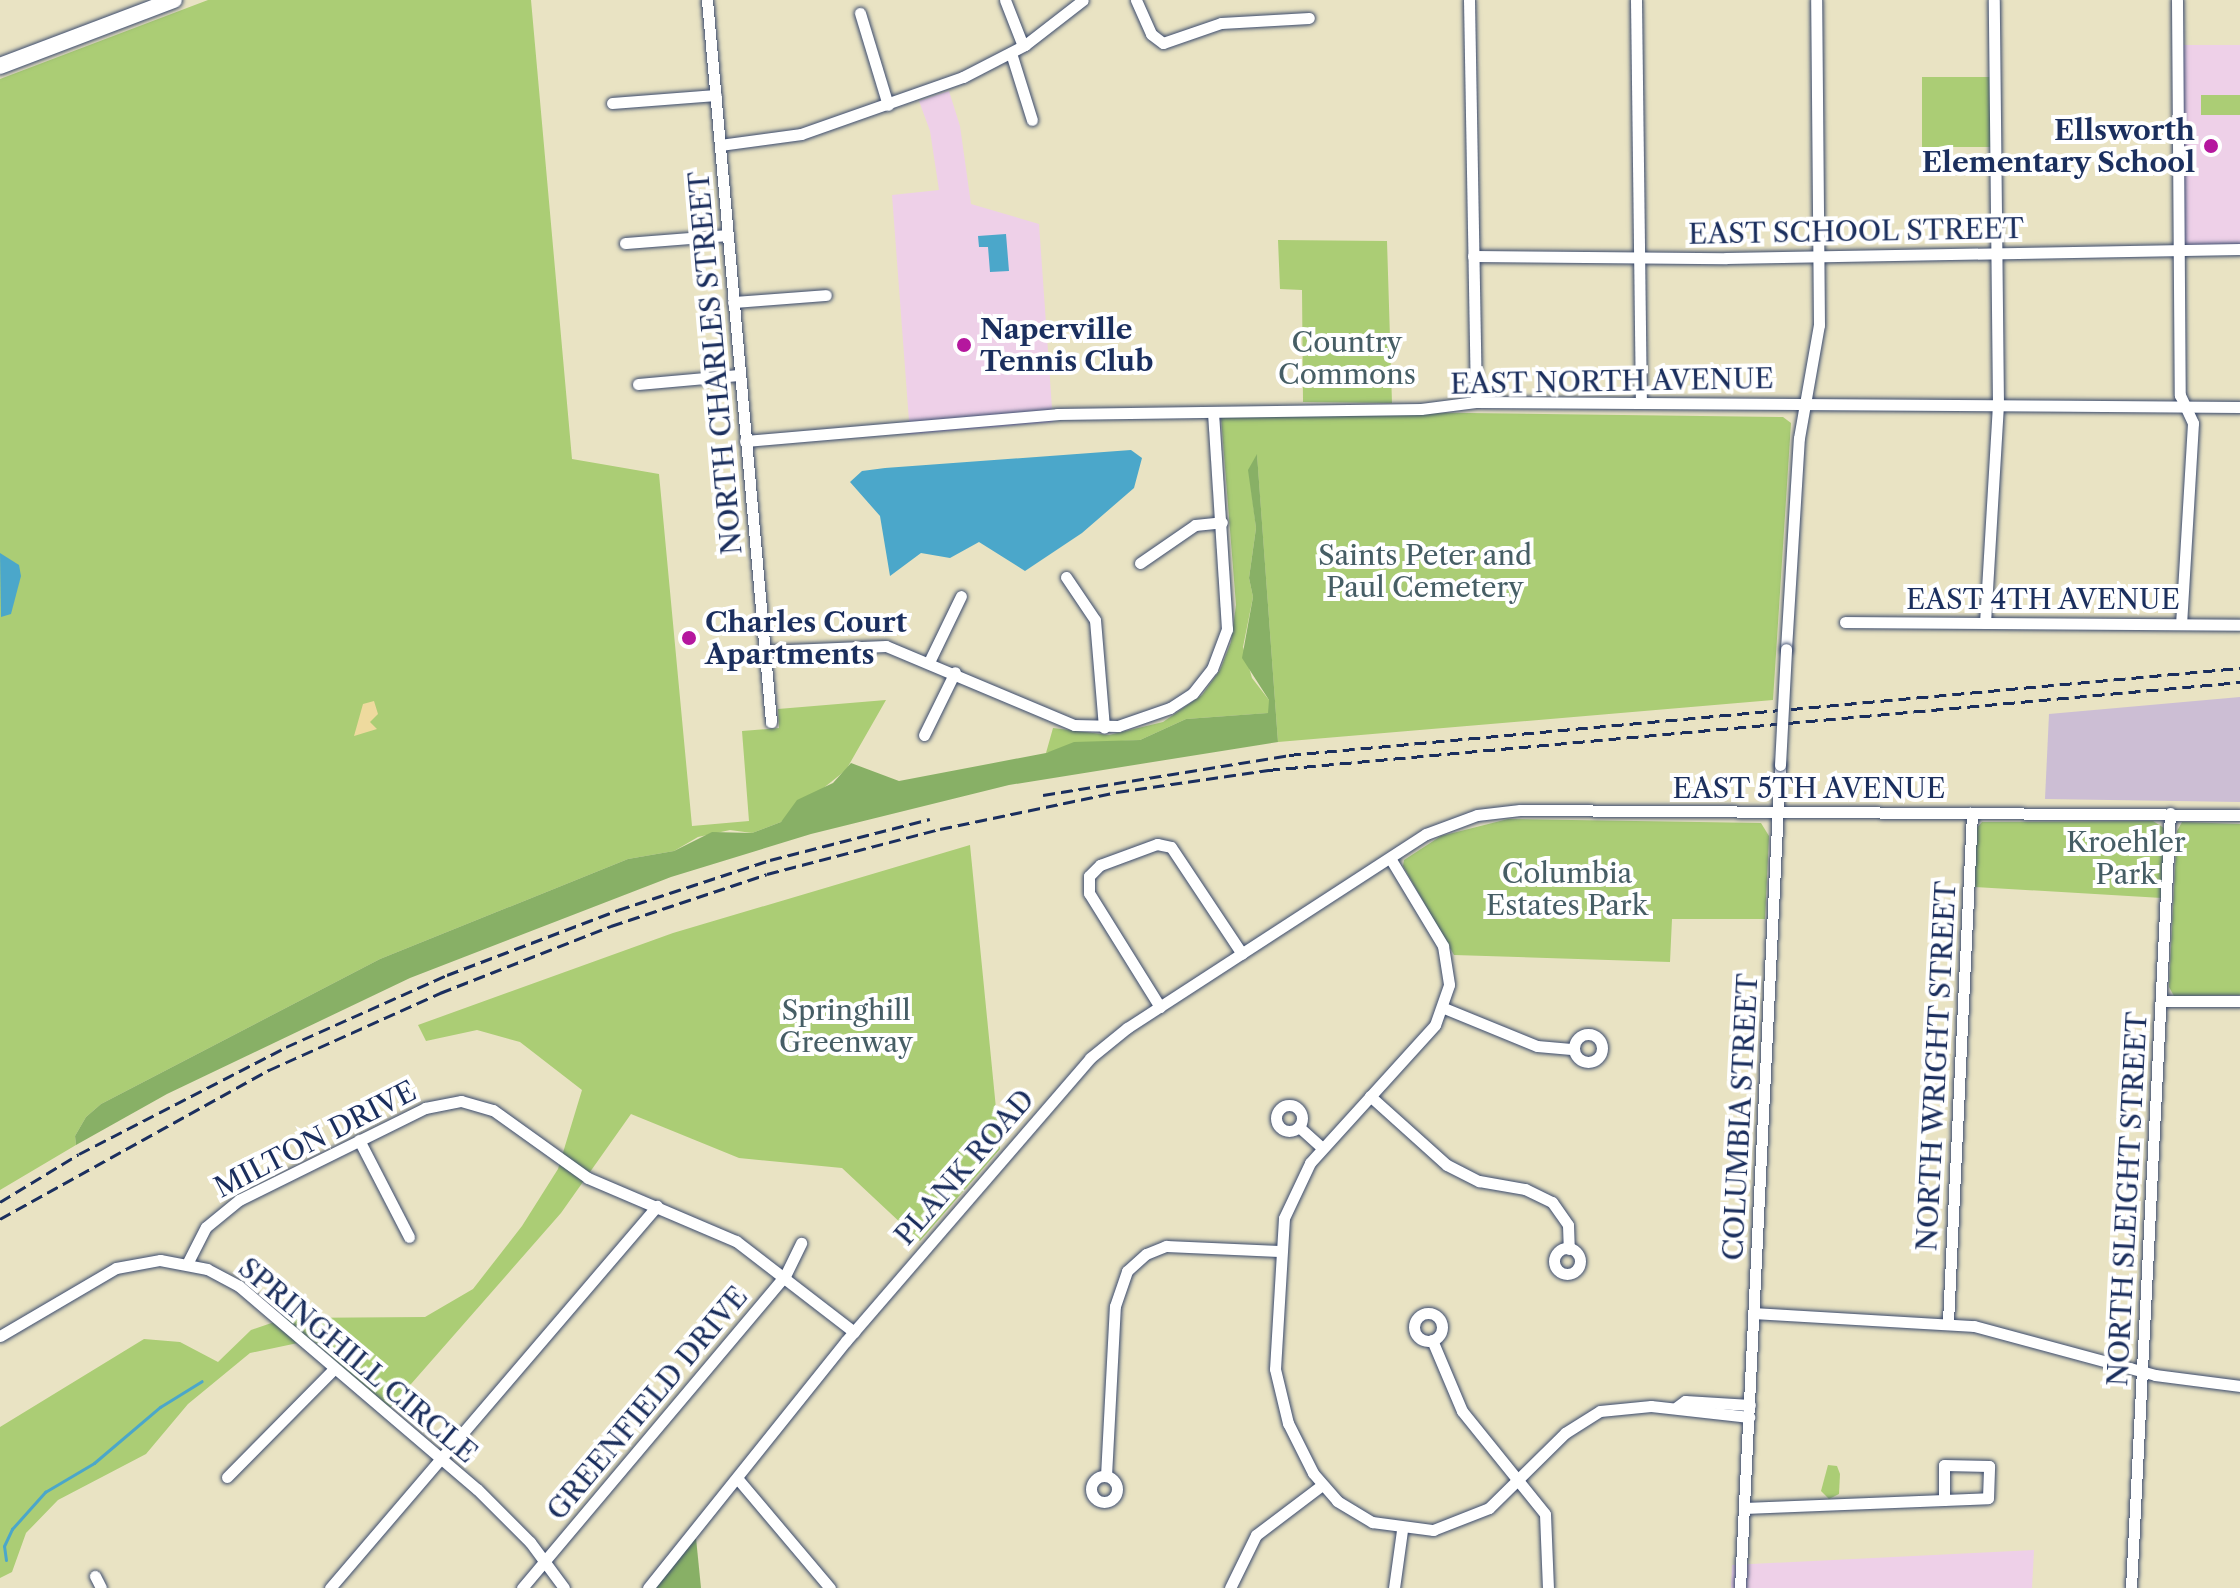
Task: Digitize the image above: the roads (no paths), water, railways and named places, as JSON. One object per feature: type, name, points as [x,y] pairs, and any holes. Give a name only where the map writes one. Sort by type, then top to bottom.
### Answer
[{"type":"main road","points":[[0,66],[174,0]]},
{"type":"street","name":"NORTH CHARLES STREET","points":[[707,0],[771,722]]},
{"type":"street","points":[[1005,0],[1023,46]]},
{"type":"street","points":[[720,145],[787,138],[888,105],[1011,53],[1083,0]]},
{"type":"street","points":[[1136,0],[1151,34],[1163,43],[1221,23],[1309,18]]},
{"type":"street","points":[[1469,0],[1476,402]]},
{"type":"street","points":[[1636,0],[1641,401]]},
{"type":"street","name":"COLUMBIA STREET","points":[[1740,1588],[1786,649],[1805,403],[1819,325],[1816,0]]},
{"type":"street","points":[[1985,623],[1998,405],[1994,0]]},
{"type":"street","points":[[2177,0],[2180,395],[2193,423],[2181,624]]},
{"type":"street","points":[[860,13],[888,105]]},
{"type":"street","points":[[1011,53],[1032,120]]},
{"type":"street","points":[[612,103],[716,95]]},
{"type":"street","points":[[625,243],[726,235]]},
{"type":"street","name":"EAST SCHOOL STREET","points":[[1473,256],[1818,257],[2240,249]]},
{"type":"street","points":[[733,302],[826,295]]},
{"type":"street","points":[[638,384],[739,375]]},
{"type":"street","name":"EAST NORTH AVENUE","points":[[745,441],[1057,414],[1213,414],[1353,406],[1421,409],[1476,402],[2240,407]]},
{"type":"street","points":[[765,651],[864,644],[930,660],[1054,718],[1104,728],[1136,723],[1170,708],[1193,693],[1212,669],[1229,617],[1213,414]]},
{"type":"street","points":[[1140,563],[1195,525],[1222,522]]},
{"type":"street","points":[[1066,577],[1095,620],[1104,728]]},
{"type":"street","points":[[930,660],[961,596]]},
{"type":"street","name":"EAST 4TH AVENUE","points":[[1845,622],[2240,625]]},
{"type":"street","points":[[924,735],[955,672]]},
{"type":"street","name":"EAST 5TH AVENUE","points":[[1390,858],[1426,834],[1487,813],[2240,815]]},
{"type":"street","name":"NORTH WRIGHT STREET","points":[[1948,1322],[1972,813]]},
{"type":"street","name":"NORTH SLEIGHT STREET","points":[[2131,1588],[2170,813]]},
{"type":"street","points":[[1160,1007],[1089,893],[1089,876],[1100,865],[1157,844],[1171,847],[1242,954]]},
{"type":"street","points":[[1390,858],[1446,953],[1450,979],[1444,1008],[1427,1034],[1322,1148],[1292,1194],[1279,1251],[1274,1340],[1280,1394],[1300,1449],[1322,1485],[1358,1515],[1402,1530],[1433,1530],[1470,1520],[1519,1480],[1565,1433],[1592,1414],[1621,1406],[1677,1407],[1686,1414],[1749,1411]]},
{"type":"street","name":"PLANK ROAD","points":[[648,1588],[854,1332],[1090,1058],[1160,1007],[1390,858]]},
{"type":"street","points":[[2161,1001],[2240,1001]]},
{"type":"street","points":[[1444,1008],[1537,1046],[1574,1049]]},
{"type":"street","points":[[1370,1096],[1461,1173],[1535,1192],[1552,1202],[1568,1225],[1569,1249]]},
{"type":"street","name":"MILTON DRIVE","points":[[188,1262],[206,1227],[224,1209],[437,1104],[474,1103],[493,1110],[588,1178],[736,1241],[854,1332]]},
{"type":"street","points":[[1299,1127],[1322,1148]]},
{"type":"street","points":[[359,1140],[409,1237]]},
{"type":"street","points":[[330,1588],[442,1461],[657,1206]]},
{"type":"street","name":"GREENFIELD DRIVE","points":[[522,1588],[785,1276],[801,1243]]},
{"type":"street","points":[[1106,1476],[1115,1306],[1127,1271],[1146,1254],[1166,1246],[1279,1251]]},
{"type":"street","name":"SPRINGHILL CIRCLE","points":[[0,1336],[116,1268],[147,1261],[188,1262],[239,1286],[442,1461],[512,1522],[564,1588]]},
{"type":"street","points":[[1754,1313],[1948,1322],[2036,1339],[2143,1372],[2240,1386]]},
{"type":"street","points":[[1432,1340],[1462,1411],[1519,1480],[1548,1523],[1548,1588]]},
{"type":"street","points":[[227,1477],[334,1369]]},
{"type":"street","points":[[1744,1508],[1944,1500],[1988,1498],[1989,1466],[1944,1465],[1944,1500]]},
{"type":"street","points":[[737,1478],[830,1588]]},
{"type":"street","points":[[1230,1588],[1256,1535],[1322,1485]]},
{"type":"street","points":[[1394,1588],[1402,1530]]},
{"type":"street","points":[[95,1576],[101,1588]]},
{"type":"water","points":[[1006,234],[1009,271],[990,272],[988,247],[979,247],[978,236]]},
{"type":"water","points":[[1131,450],[1142,458],[1134,488],[1082,533],[1025,571],[979,542],[950,558],[921,553],[890,576],[880,516],[850,482],[862,471],[885,468]]},
{"type":"water","points":[[0,553],[19,565],[21,576],[11,614],[1,617]]},
{"type":"waterway","points":[[6,1560],[4,1546],[12,1529],[45,1492],[94,1463],[160,1407],[202,1381]]},
{"type":"railway","points":[[1043,795],[1289,755],[2240,668]]},
{"type":"railway","points":[[0,1219],[269,1070],[440,993],[611,926],[767,874],[940,829],[1117,792],[1268,770],[2240,682]]},
{"type":"railway","points":[[0,1202],[79,1154],[286,1047],[447,975],[618,910],[770,860],[930,819]]},
{"type":"place","name":"Ellsworth Elementary School","points":[[2211,146]]},
{"type":"place","name":"Naperville Tennis Club","points":[[964,345]]},
{"type":"place","name":"Charles Court Apartments","points":[[689,638]]},
{"type":"park label","name":"Country Commons","points":[[1347,358]]},
{"type":"park label","name":"Saints Peter and Paul Cemetery","points":[[1425,571]]},
{"type":"park label","name":"Kroehler Park","points":[[2126,858]]},
{"type":"park label","name":"Columbia Estates Park","points":[[1567,889]]},
{"type":"park label","name":"Springhill Greenway","points":[[846,1026]]}]
